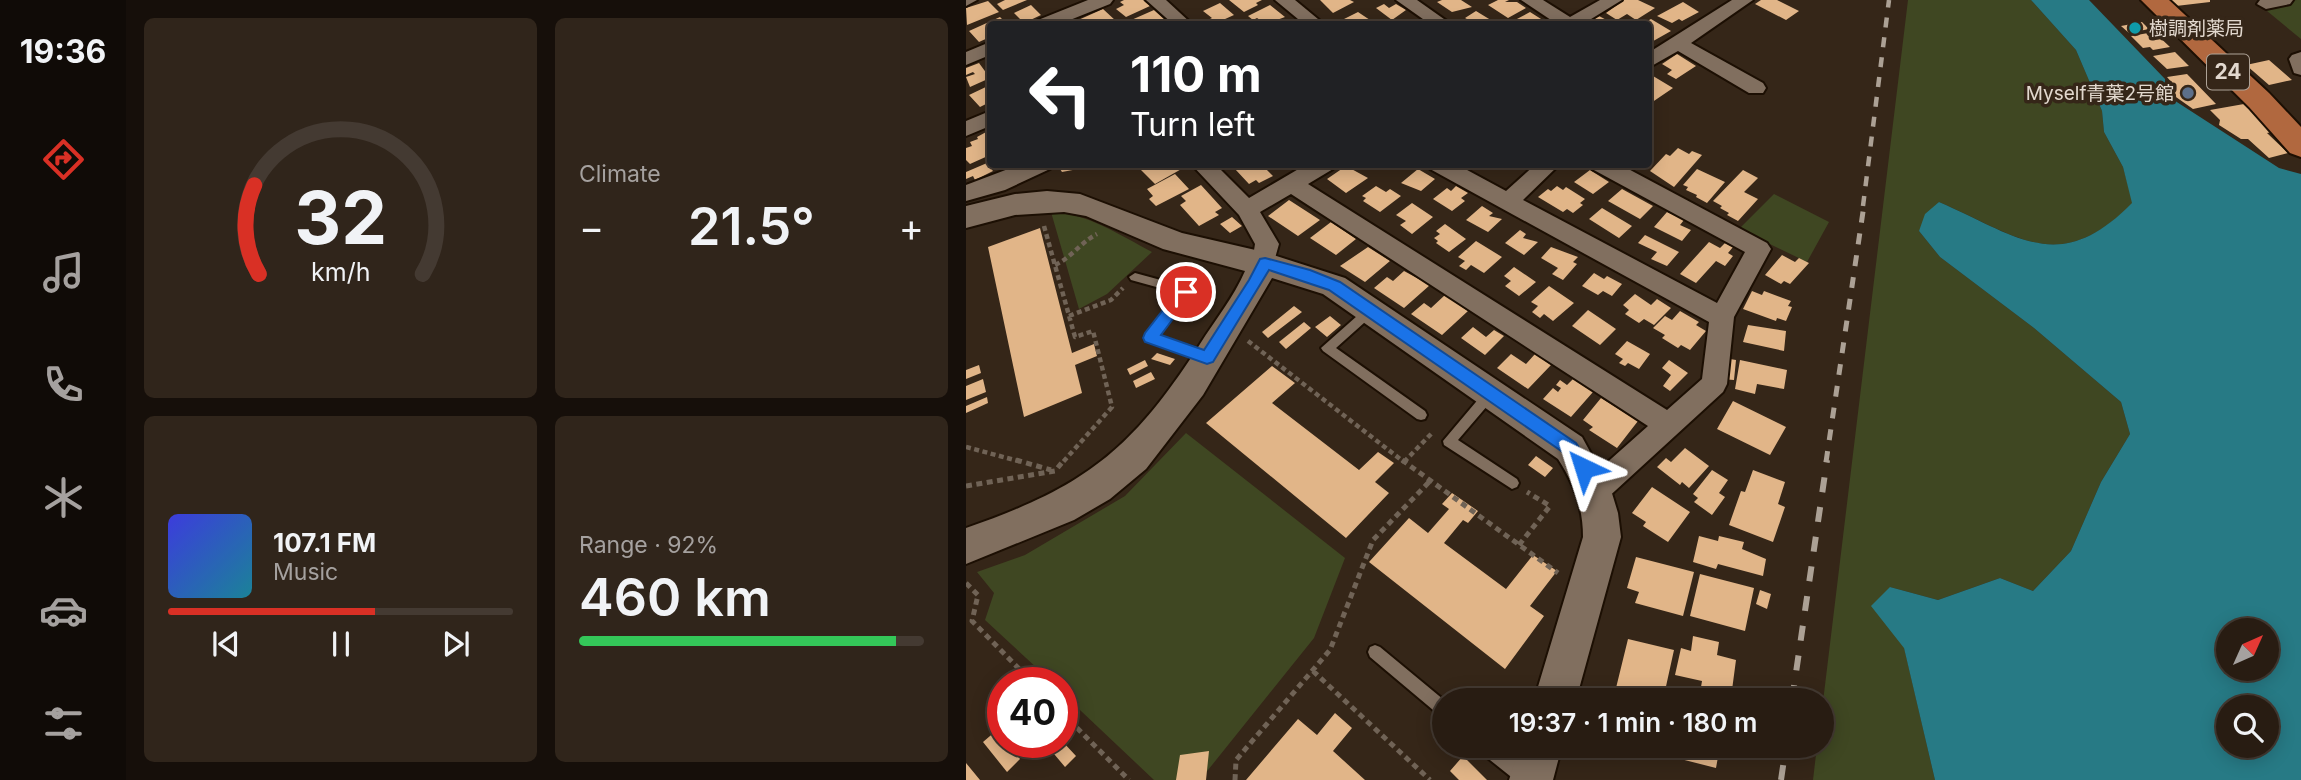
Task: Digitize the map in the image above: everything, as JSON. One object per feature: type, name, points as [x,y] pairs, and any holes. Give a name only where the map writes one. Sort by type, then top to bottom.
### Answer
[{"type":"main road","name":"24","points":[[2154,0],[2259,100],[2301,146]]},
{"type":"street","points":[[1057,21],[1104,0]]},
{"type":"street","points":[[1155,0],[1180,21]]},
{"type":"street","points":[[1284,0],[1311,21]]},
{"type":"street","points":[[1405,0],[1437,21]]},
{"type":"street","points":[[1530,0],[1564,21]]},
{"type":"street","points":[[1574,21],[1613,0]]},
{"type":"street","points":[[1652,59],[1744,0]]},
{"type":"street","points":[[2266,4],[2284,0]]},
{"type":"street","points":[[1678,43],[1756,88]]},
{"type":"street","points":[[966,58],[987,49]]},
{"type":"street","points":[[2301,58],[2301,69]]},
{"type":"street","points":[[966,129],[987,119]]},
{"type":"street","points":[[966,193],[997,184],[1033,168]]},
{"type":"street","points":[[966,546],[1021,527],[1067,505],[1115,475],[1169,416],[1228,326],[1265,263],[1267,244],[1247,209],[1205,168]]},
{"type":"street","points":[[1247,209],[1318,168]]},
{"type":"street","points":[[1445,168],[1722,317]]},
{"type":"street","points":[[1507,202],[1545,168]]},
{"type":"street","points":[[1594,492],[1714,384],[1722,317],[1759,249],[1607,168]]},
{"type":"street","points":[[1291,183],[1668,425]]},
{"type":"street","points":[[966,217],[1001,206],[1056,200],[1093,208],[1183,244],[1305,274],[1334,286],[1570,448],[1584,468],[1594,492],[1602,517],[1602,537],[1558,688]]},
{"type":"street","points":[[1529,780],[1537,758]]},
{"type":"lane","points":[[1135,277],[1186,292],[1150,338],[1207,357]]},
{"type":"lane","points":[[1370,311],[1327,348],[1421,415]]},
{"type":"lane","points":[[1490,394],[1449,441],[1512,483]]},
{"type":"lane","points":[[1375,652],[1432,700]]},
{"type":"lane","points":[[1501,758],[1529,780]]},
{"type":"path","points":[[966,486],[1055,471],[1111,407],[1093,331],[1075,337],[1037,202]]},
{"type":"path","points":[[1055,265],[1070,258],[1082,242],[1094,236],[1115,216]]},
{"type":"path","points":[[1069,316],[1111,300],[1125,286]]},
{"type":"path","points":[[1228,326],[1430,481],[1586,593]]},
{"type":"path","points":[[966,447],[1055,471]]},
{"type":"path","points":[[1235,780],[1236,761],[1330,650],[1373,540],[1430,481]]},
{"type":"path","points":[[1512,483],[1550,506],[1519,545]]},
{"type":"path","points":[[966,583],[978,595],[972,621],[1017,667]]},
{"type":"path","points":[[1312,671],[1430,780]]},
{"type":"path","points":[[1078,729],[1129,780]]},
{"type":"green space","points":[[1908,0],[2031,0],[2076,50],[2102,111],[2104,132],[2123,167],[2133,203],[2106,226],[2082,239],[2060,244],[2038,243],[2016,237],[1939,202],[1919,231],[1940,257],[2034,328],[2121,402],[2130,434],[2101,482],[2071,551],[2033,591],[2000,578],[1938,600],[1890,587],[1935,780],[1813,780],[1816,758],[1834,758],[1834,688],[1825,688]]},
{"type":"green space","points":[[2297,0],[2301,0],[2301,39],[2261,6]]},
{"type":"green space","points":[[1774,194],[1829,222],[1807,262],[1739,229]]},
{"type":"green space","points":[[1051,212],[1090,221],[1152,252],[1107,294],[1079,309]]},
{"type":"green space","points":[[1186,433],[1345,558],[1314,638],[1200,780],[1154,780],[1078,708],[1078,667],[1036,667],[985,620],[994,593],[977,572],[1025,555],[1125,496]]},
{"type":"water","points":[[2031,0],[2089,0],[2165,79],[2166,95],[2279,168],[2301,174],[2301,780],[1935,780],[1904,648],[1871,606],[1890,587],[1938,600],[2000,578],[2033,591],[2071,551],[2101,482],[2130,434],[2121,402],[2034,328],[1940,257],[1919,231],[1925,214],[1939,202],[2016,237],[2038,243],[2060,244],[2082,239],[2106,226],[2132,203],[2123,167],[2104,132],[2102,111],[2076,50]]},
{"type":"building","points":[[1005,0],[1027,0],[1003,10],[997,4]]},
{"type":"building","points":[[1143,0],[1150,6],[1126,17],[1116,9],[1124,5],[1120,2]]},
{"type":"building","points":[[1229,0],[1262,0],[1244,12]]},
{"type":"building","points":[[1320,0],[1350,0],[1354,2],[1333,13]]},
{"type":"building","points":[[1461,0],[1472,7],[1452,12],[1437,2]]},
{"type":"building","points":[[1498,0],[1517,2],[1526,8],[1508,18],[1488,5]]},
{"type":"building","points":[[1624,0],[1638,0],[1655,8],[1636,20],[1627,14],[1617,20],[1606,13]]},
{"type":"building","points":[[1761,0],[1777,0],[1799,11],[1786,20],[1755,4]]},
{"type":"building","points":[[2170,0],[2210,0],[2210,2],[2176,6]]},
{"type":"building","points":[[988,1],[999,12],[967,25],[966,8]]},
{"type":"building","points":[[1683,2],[1699,12],[1672,23],[1657,16]]},
{"type":"building","points":[[1220,3],[1234,15],[1221,21],[1206,21],[1212,18],[1203,11]]},
{"type":"building","points":[[1384,4],[1389,8],[1396,4],[1406,10],[1392,20],[1376,8]]},
{"type":"building","points":[[1031,5],[1041,15],[1022,21],[1014,13]]},
{"type":"building","points":[[1270,5],[1285,17],[1274,21],[1262,21],[1248,16]]},
{"type":"building","points":[[1103,9],[1116,21],[1076,21]]},
{"type":"building","points":[[1154,10],[1166,21],[1129,21]]},
{"type":"building","points":[[1476,11],[1492,21],[1470,21],[1465,18]]},
{"type":"building","points":[[1358,12],[1372,21],[1347,21],[1344,19]]},
{"type":"building","points":[[1530,12],[1544,21],[1516,21]]},
{"type":"building","points":[[1599,16],[1608,21],[1591,21]]},
{"type":"building","points":[[1651,19],[1671,31],[1652,42],[1652,21],[1647,21]]},
{"type":"building","name":"樹調剤薬局","points":[[2142,22],[2149,29],[2129,33],[2121,26]]},
{"type":"building","points":[[987,23],[987,38],[979,42],[969,31]]},
{"type":"building","points":[[2154,32],[2170,47],[2153,50],[2150,47],[2143,48],[2131,36]]},
{"type":"building","points":[[2175,52],[2189,66],[2167,69],[2153,56]]},
{"type":"building","points":[[1677,54],[1696,66],[1676,79],[1667,74],[1672,70],[1662,64]]},
{"type":"building","points":[[2269,60],[2292,80],[2269,85],[2246,65]]},
{"type":"building","points":[[979,63],[987,74],[987,79],[970,87],[966,77],[975,74],[973,72],[966,75],[966,68]]},
{"type":"building","name":"Myself青葉2号館","points":[[2187,74],[2216,104],[2193,109],[2166,90],[2173,84],[2167,77]]},
{"type":"building","points":[[1652,75],[1673,88],[1652,102]]},
{"type":"building","points":[[987,86],[987,104],[980,107],[969,95]]},
{"type":"building","points":[[2244,104],[2272,132],[2267,133],[2288,153],[2269,158],[2248,139],[2241,139],[2219,125],[2220,120],[2210,110]]},
{"type":"building","points":[[987,132],[987,156],[970,164],[966,160],[966,148],[972,146],[970,142],[978,139],[977,137]]},
{"type":"building","points":[[1678,148],[1689,154],[1692,151],[1702,155],[1674,187],[1650,171],[1666,154],[1670,156]]},
{"type":"building","points":[[987,163],[987,168],[993,171],[975,180],[973,176],[966,179],[966,172]]},
{"type":"building","points":[[1062,168],[1083,168],[1062,172]]},
{"type":"building","points":[[1139,168],[1183,168],[1155,184]]},
{"type":"building","points":[[1265,168],[1273,176],[1259,183],[1256,180],[1249,184],[1235,169]]},
{"type":"building","points":[[1343,168],[1350,168],[1368,178],[1346,193],[1327,179]]},
{"type":"building","points":[[1418,169],[1435,179],[1421,191],[1401,183]]},
{"type":"building","points":[[1697,169],[1725,182],[1707,203],[1686,190],[1688,187],[1683,185]]},
{"type":"building","points":[[1590,170],[1609,182],[1593,194],[1574,182]]},
{"type":"building","points":[[1743,170],[1758,178],[1744,192],[1758,199],[1738,221],[1727,215],[1729,213],[1713,201]]},
{"type":"building","points":[[1175,174],[1189,189],[1156,206],[1149,199],[1153,196],[1147,189]]},
{"type":"building","points":[[1201,185],[1222,208],[1215,212],[1219,215],[1199,226],[1180,205],[1186,201],[1181,196]]},
{"type":"building","points":[[1376,186],[1386,192],[1390,189],[1401,196],[1380,212],[1363,201],[1366,198],[1362,196]]},
{"type":"building","points":[[1456,186],[1468,193],[1461,198],[1465,201],[1452,211],[1433,199],[1447,188],[1451,191]]},
{"type":"building","points":[[1557,186],[1563,190],[1566,187],[1585,199],[1580,203],[1583,205],[1573,213],[1567,209],[1563,212],[1538,197]]},
{"type":"building","points":[[1622,189],[1653,206],[1640,219],[1608,201]]},
{"type":"building","points":[[1289,200],[1320,220],[1298,236],[1268,216]]},
{"type":"building","points":[[1412,203],[1433,217],[1412,234],[1400,225],[1406,221],[1396,215]]},
{"type":"building","points":[[1482,206],[1493,213],[1489,216],[1502,219],[1488,232],[1466,220]]},
{"type":"building","points":[[1602,208],[1632,226],[1619,238],[1589,219]]},
{"type":"building","points":[[1667,212],[1684,220],[1680,225],[1691,230],[1682,241],[1654,227]]},
{"type":"building","points":[[1232,217],[1242,226],[1230,233],[1220,224]]},
{"type":"building","points":[[1331,222],[1356,239],[1336,255],[1310,238]]},
{"type":"building","points":[[1445,224],[1466,239],[1449,252],[1436,243],[1438,241],[1434,238],[1440,234],[1436,231]]},
{"type":"building","points":[[1040,228],[1072,353],[1094,344],[1097,356],[1075,365],[1082,393],[1024,417],[988,247]]},
{"type":"building","points":[[1520,230],[1526,234],[1523,238],[1538,242],[1524,255],[1505,243]]},
{"type":"building","points":[[1645,235],[1679,252],[1667,266],[1651,259],[1657,252],[1638,243]]},
{"type":"building","points":[[1476,241],[1502,257],[1484,273],[1471,265],[1466,270],[1459,266],[1465,261],[1458,257]]},
{"type":"building","points":[[1709,242],[1720,248],[1725,243],[1733,247],[1728,253],[1733,256],[1725,266],[1716,261],[1696,283],[1680,274]]},
{"type":"building","points":[[1368,247],[1390,261],[1365,282],[1340,266]]},
{"type":"building","points":[[1551,247],[1578,257],[1573,262],[1577,264],[1563,280],[1552,274],[1558,268],[1541,258]]},
{"type":"building","points":[[1782,255],[1795,262],[1799,258],[1809,263],[1790,284],[1784,281],[1781,284],[1765,275]]},
{"type":"building","points":[[1514,267],[1536,282],[1519,296],[1505,286],[1511,281],[1504,276]]},
{"type":"building","points":[[1404,271],[1430,285],[1404,308],[1374,288],[1387,277],[1393,281]]},
{"type":"building","points":[[1594,273],[1622,284],[1612,296],[1603,291],[1598,295],[1582,286]]},
{"type":"building","points":[[1549,286],[1574,303],[1553,321],[1544,314],[1540,318],[1532,312],[1538,306],[1531,302]]},
{"type":"building","points":[[1752,291],[1762,295],[1764,291],[1791,301],[1788,306],[1792,307],[1786,321],[1777,318],[1776,321],[1743,309]]},
{"type":"building","points":[[1635,294],[1651,305],[1657,299],[1671,308],[1654,325],[1644,319],[1639,323],[1625,314],[1629,310],[1623,305]]},
{"type":"building","points":[[1445,295],[1468,311],[1442,335],[1411,314],[1424,303],[1431,308]]},
{"type":"building","points":[[1294,306],[1302,312],[1268,338],[1262,332]]},
{"type":"building","points":[[1588,310],[1616,329],[1600,345],[1572,326]]},
{"type":"building","points":[[1680,311],[1699,322],[1696,325],[1706,331],[1690,350],[1681,345],[1678,348],[1662,338],[1665,335],[1653,328],[1665,316],[1672,320]]},
{"type":"building","points":[[1330,316],[1341,325],[1327,337],[1315,327]]},
{"type":"building","points":[[1304,322],[1311,328],[1286,349],[1279,342]]},
{"type":"building","points":[[1748,325],[1786,331],[1784,351],[1743,342]]},
{"type":"building","points":[[1473,327],[1486,337],[1494,330],[1504,336],[1485,355],[1461,338]]},
{"type":"building","points":[[1627,341],[1650,354],[1639,369],[1628,363],[1625,366],[1619,363],[1623,359],[1615,354]]},
{"type":"building","points":[[1157,353],[1175,359],[1170,365],[1151,359]]},
{"type":"building","points":[[1511,354],[1526,364],[1535,354],[1551,365],[1528,389],[1497,368]]},
{"type":"building","points":[[1724,358],[1736,360],[1734,380],[1721,379]]},
{"type":"building","points":[[1145,360],[1148,366],[1130,375],[1127,369]]},
{"type":"building","points":[[1669,360],[1688,373],[1670,391],[1663,386],[1671,375],[1662,368]]},
{"type":"building","points":[[1740,360],[1787,370],[1784,389],[1757,384],[1755,394],[1735,389]]},
{"type":"building","points":[[979,365],[981,373],[966,379],[966,370]]},
{"type":"building","points":[[1272,366],[1295,383],[1272,403],[1359,470],[1378,452],[1394,463],[1375,482],[1389,493],[1346,538],[1206,423]]},
{"type":"building","points":[[1151,372],[1155,379],[1136,388],[1133,381]]},
{"type":"building","points":[[983,379],[986,392],[966,400],[966,386]]},
{"type":"building","points":[[1573,379],[1593,392],[1571,417],[1543,399],[1553,388],[1558,392],[1561,388],[1556,385],[1560,380],[1567,385]]},
{"type":"building","points":[[987,397],[988,403],[966,413],[966,406]]},
{"type":"building","points":[[1601,398],[1638,421],[1617,448],[1589,430],[1593,427],[1583,420]]},
{"type":"building","points":[[1733,401],[1786,427],[1770,455],[1717,429]]},
{"type":"building","points":[[1685,448],[1709,466],[1689,488],[1682,482],[1680,485],[1657,467],[1666,458],[1671,462]]},
{"type":"building","points":[[1536,456],[1553,468],[1545,477],[1528,465]]},
{"type":"building","points":[[1712,470],[1728,480],[1719,493],[1725,497],[1712,515],[1694,502],[1698,498],[1693,494]]},
{"type":"building","points":[[1753,470],[1785,482],[1778,504],[1785,507],[1773,542],[1729,525],[1741,491],[1745,492]]},
{"type":"building","points":[[1652,487],[1690,512],[1668,542],[1643,526],[1646,522],[1632,513]]},
{"type":"building","points":[[1452,493],[1478,511],[1468,523],[1463,520],[1444,543],[1506,589],[1533,555],[1557,571],[1530,606],[1544,616],[1505,669],[1369,562],[1409,518],[1428,533],[1449,509],[1442,504]]},
{"type":"building","points":[[1699,536],[1718,541],[1719,536],[1744,542],[1742,549],[1766,559],[1763,576],[1718,564],[1716,569],[1693,562]]},
{"type":"building","points":[[1636,557],[1694,572],[1683,616],[1635,603],[1639,592],[1627,588]]},
{"type":"building","points":[[1700,574],[1754,588],[1745,631],[1690,616]]},
{"type":"building","points":[[1760,590],[1771,594],[1767,609],[1756,604]]},
{"type":"building","points":[[1693,636],[1719,642],[1717,655],[1736,660],[1732,688],[1701,688],[1702,681],[1675,675],[1681,648],[1691,651]]},
{"type":"building","points":[[1628,639],[1674,650],[1666,688],[1616,688]]},
{"type":"building","points":[[1335,713],[1352,728],[1333,751],[1365,780],[1246,780],[1298,719],[1317,735]]},
{"type":"building","points":[[1209,751],[1206,780],[1176,780],[1180,755]]},
{"type":"building","points":[[996,758],[1019,758],[1020,759],[1007,772]]},
{"type":"building","points":[[1057,758],[1074,758],[1065,767]]},
{"type":"building","points":[[1461,758],[1465,758],[1487,780],[1459,780],[1450,771]]},
{"type":"building","points":[[1677,758],[1718,758],[1716,768]]},
{"type":"building","points":[[966,763],[980,780],[966,780]]},
{"type":"railway","points":[[1863,206],[1889,0]]},
{"type":"railway","points":[[1826,462],[1864,205]]},
{"type":"railway","points":[[1794,688],[1827,460]]},
{"type":"railway","points":[[1781,780],[1784,758]]},
{"type":"place","name":"樹調剤薬局","points":[[2135,28]]},
{"type":"place","name":"Myself青葉2号館","points":[[2188,93]]},
{"type":"route","points":[[1186,292],[1150,338],[1207,357],[1265,263],[1305,274],[1334,286],[1570,448],[1584,468]]}]
